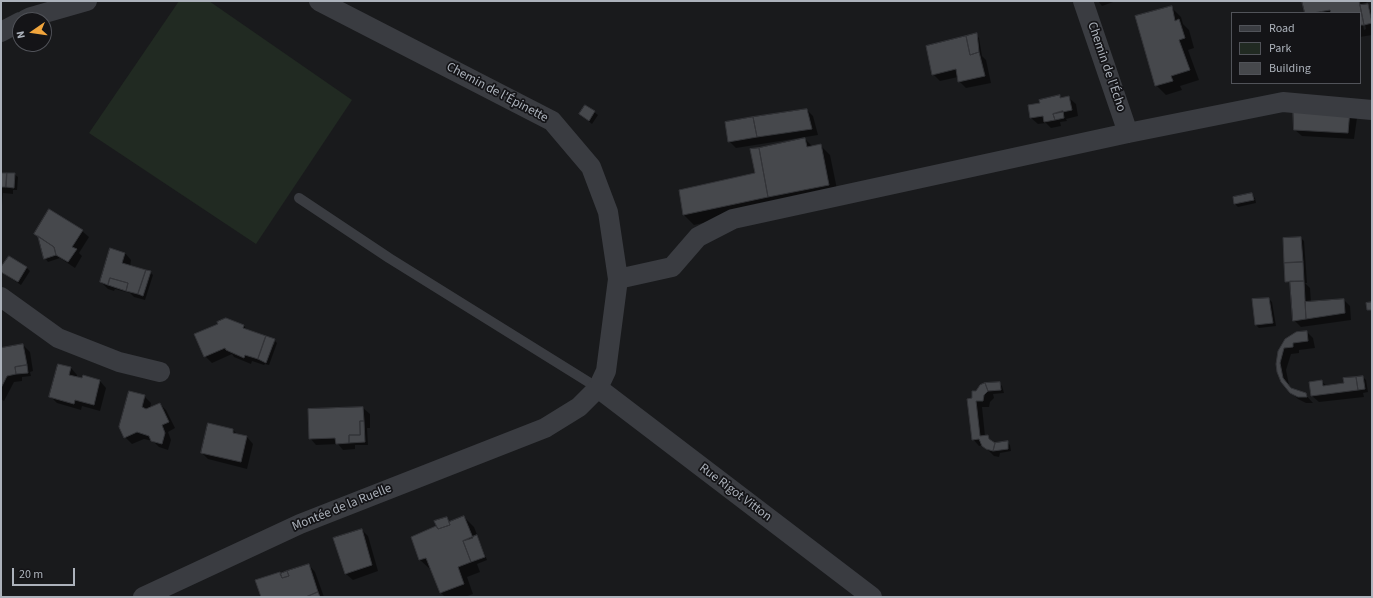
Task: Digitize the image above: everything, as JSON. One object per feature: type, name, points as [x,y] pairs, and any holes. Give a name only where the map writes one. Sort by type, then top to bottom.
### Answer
[{"type":"street","points":[[49,12],[87,1]]},
{"type":"street","name":"Chemin de l'Épinette","points":[[319,1],[552,121],[591,168],[608,212],[618,279],[606,371],[598,388],[579,407],[545,428]]},
{"type":"street","name":"Chemin de l'Écho","points":[[1083,1],[1128,132]]},
{"type":"street","points":[[1,32],[12,26]]},
{"type":"street","points":[[618,279],[672,267],[698,237],[732,219],[1128,132],[1283,102],[1372,110]]},
{"type":"street","points":[[1,297],[58,338],[119,362],[160,372]]},
{"type":"street","name":"Rue Rigot Vitton","points":[[598,388],[872,597]]},
{"type":"street","name":"Montée de la Ruelle","points":[[143,597],[300,524],[545,428]]},
{"type":"lane","points":[[299,198],[389,258],[598,388]]},
{"type":"green space","points":[[179,1],[209,1],[352,100],[256,244],[89,133]]},
{"type":"building","points":[[1302,1],[1359,1],[1364,25],[1361,25],[1361,12],[1331,12],[1330,10],[1305,12]]},
{"type":"building","points":[[1368,4],[1372,23],[1364,25],[1360,5]]},
{"type":"building","points":[[1172,6],[1175,21],[1179,19],[1185,38],[1179,40],[1190,70],[1171,76],[1173,81],[1155,86],[1135,16]]},
{"type":"building","points":[[977,33],[979,52],[970,55],[966,36]]},
{"type":"building","points":[[966,36],[970,55],[979,52],[985,76],[958,82],[956,69],[932,75],[926,46]]},
{"type":"building","points":[[1060,95],[1060,98],[1069,96],[1072,110],[1053,114],[1055,120],[1044,122],[1043,116],[1030,118],[1028,105],[1040,103],[1039,100]]},
{"type":"building","points":[[585,105],[595,111],[589,121],[579,114]]},
{"type":"building","points":[[1293,108],[1350,110],[1348,133],[1294,130]]},
{"type":"building","points":[[807,109],[812,129],[757,137],[753,117]]},
{"type":"building","points":[[1063,111],[1064,118],[1055,120],[1053,114]]},
{"type":"building","points":[[753,117],[757,137],[728,142],[725,122]]},
{"type":"building","points":[[805,138],[807,147],[821,144],[829,185],[768,197],[759,148]]},
{"type":"building","points":[[759,148],[768,197],[683,215],[679,190],[755,173],[750,149]]},
{"type":"building","points":[[1,173],[7,173],[6,187],[1,187]]},
{"type":"building","points":[[7,173],[15,173],[14,188],[6,187]]},
{"type":"building","points":[[1252,193],[1254,200],[1234,204],[1233,197]]},
{"type":"building","points":[[49,209],[83,230],[72,247],[77,249],[68,262],[56,255],[54,247],[34,234]]},
{"type":"building","points":[[38,236],[54,247],[56,255],[44,259]]},
{"type":"building","points":[[1301,237],[1303,262],[1284,263],[1283,238]]},
{"type":"building","points":[[110,248],[125,253],[122,263],[146,270],[138,294],[126,291],[128,283],[110,278],[108,285],[100,282]]},
{"type":"building","points":[[9,256],[27,267],[18,282],[1,272],[1,267]]},
{"type":"building","points":[[1303,262],[1304,281],[1285,282],[1284,263]]},
{"type":"building","points":[[146,270],[151,271],[143,296],[138,294]]},
{"type":"building","points":[[110,278],[128,283],[126,291],[108,285]]},
{"type":"building","points":[[1290,281],[1304,281],[1306,319],[1293,321]]},
{"type":"building","points":[[1269,298],[1273,323],[1255,325],[1252,299]]},
{"type":"building","points":[[1344,299],[1345,313],[1306,319],[1305,302]]},
{"type":"building","points":[[1372,302],[1372,310],[1367,310],[1366,303]]},
{"type":"building","points":[[226,318],[244,325],[243,328],[266,336],[258,359],[245,355],[244,358],[226,350],[225,348],[204,357],[194,334],[218,324],[217,322]]},
{"type":"building","points":[[1307,331],[1308,341],[1293,343],[1293,347],[1284,348],[1280,363],[1283,378],[1291,388],[1306,393],[1307,397],[1298,397],[1290,393],[1281,382],[1276,364],[1278,351],[1285,339],[1296,332]]},
{"type":"building","points":[[266,336],[275,339],[266,363],[258,359]]},
{"type":"building","points":[[23,344],[27,365],[15,367],[16,374],[7,376],[1,388],[1,348]]},
{"type":"building","points":[[58,364],[71,367],[69,375],[82,378],[83,375],[100,380],[94,405],[75,400],[74,404],[49,397]]},
{"type":"building","points":[[27,365],[28,373],[16,374],[15,367]]},
{"type":"building","points":[[1363,376],[1365,389],[1358,390],[1356,377]]},
{"type":"building","points":[[1356,377],[1358,390],[1311,396],[1309,382],[1322,380],[1323,386],[1344,383],[1343,378]]},
{"type":"building","points":[[1000,382],[1001,390],[988,391],[985,383]]},
{"type":"building","points":[[985,383],[988,391],[984,395],[983,401],[976,401],[980,436],[988,435],[989,439],[995,443],[993,451],[982,446],[979,439],[972,440],[967,399],[972,398],[972,391],[976,391],[980,385]]},
{"type":"building","points":[[129,391],[145,395],[142,407],[146,409],[160,403],[169,422],[162,425],[165,433],[162,444],[151,441],[149,436],[137,432],[124,438],[119,427]]},
{"type":"building","points":[[363,407],[364,421],[360,421],[360,435],[349,435],[349,443],[336,444],[335,438],[309,439],[308,409]]},
{"type":"building","points":[[360,421],[364,421],[365,442],[349,443],[349,435],[360,435]]},
{"type":"building","points":[[208,423],[233,429],[233,433],[247,436],[241,462],[201,453]]},
{"type":"building","points":[[1008,441],[1008,449],[993,451],[995,443]]},
{"type":"building","points":[[464,516],[473,538],[463,541],[471,562],[458,567],[464,584],[440,593],[426,558],[419,560],[411,537],[436,526],[438,529],[450,525],[449,522]]},
{"type":"building","points":[[447,517],[450,525],[438,529],[434,521]]},
{"type":"building","points":[[362,529],[372,565],[345,574],[333,538]]},
{"type":"building","points":[[477,535],[485,557],[471,562],[463,541]]},
{"type":"building","points":[[309,564],[318,592],[306,597],[261,597],[255,580],[280,572],[282,578],[289,576],[287,571]]},
{"type":"building","points":[[287,571],[289,576],[282,578],[280,574]]},
{"type":"building","points":[[318,592],[320,597],[306,597]]}]
